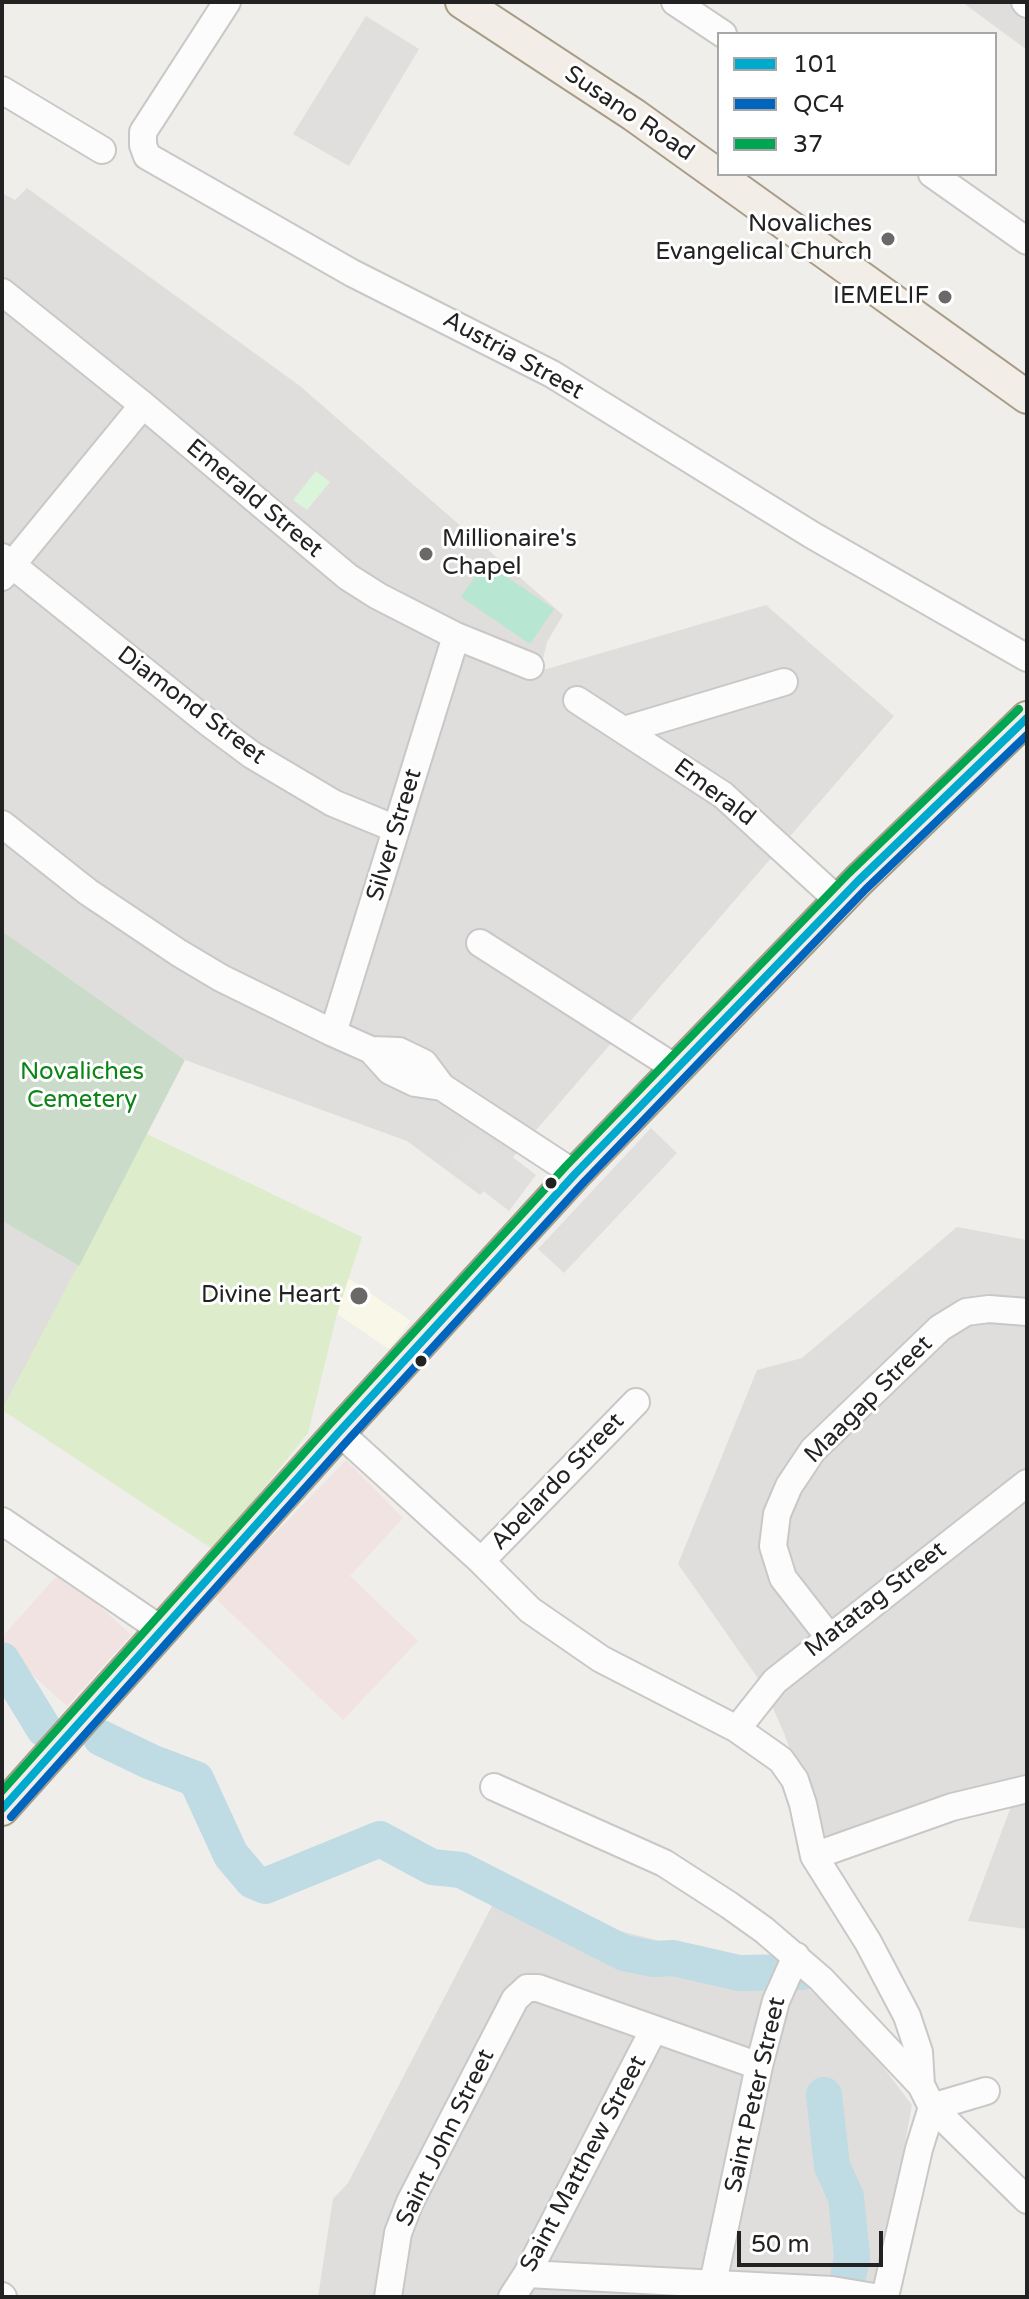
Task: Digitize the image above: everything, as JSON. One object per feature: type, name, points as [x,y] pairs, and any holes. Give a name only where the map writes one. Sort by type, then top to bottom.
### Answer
[{"type":"main road","name":"Susano Road","points":[[462,2],[634,115],[717,175]]},
{"type":"main road","name":"Susano Road","points":[[719,176],[1027,397]]},
{"type":"main road","points":[[2,1808],[575,1174],[939,801],[1024,726]]},
{"type":"street","name":"Austria Street","points":[[227,2],[143,132],[147,156],[352,273],[552,374],[812,535],[1027,658]]},
{"type":"street","points":[[675,2],[720,32]]},
{"type":"street","points":[[2,91],[102,150]]},
{"type":"street","points":[[935,176],[1027,241]]},
{"type":"street","name":"Emerald Street","points":[[2,292],[143,405],[348,577],[456,636],[530,666]]},
{"type":"street","points":[[5,566],[143,405]]},
{"type":"street","name":"Diamond Street","points":[[5,566],[252,755],[333,803],[396,829]]},
{"type":"street","name":"Silver Street","points":[[333,1033],[456,636]]},
{"type":"street","points":[[624,730],[784,682]]},
{"type":"street","name":"Emerald","points":[[577,700],[723,795],[839,901]]},
{"type":"street","points":[[2,824],[88,892],[179,953],[221,978],[333,1033],[371,1050],[399,1051],[424,1063],[442,1087],[575,1174]]},
{"type":"street","points":[[480,943],[677,1069]]},
{"type":"street","name":"Maagap Street","points":[[829,1637],[783,1578],[773,1546],[777,1514],[789,1486],[813,1450],[940,1328],[966,1312],[989,1309],[1027,1312]]},
{"type":"street","name":"Abelardo Street","points":[[481,1561],[636,1402]]},
{"type":"street","points":[[339,1432],[481,1561],[530,1610],[601,1659],[737,1729],[781,1760],[795,1780],[814,1856],[868,1942],[907,2016],[919,2052],[926,2096],[919,2149],[885,2297]]},
{"type":"street","name":"Matatag Street","points":[[737,1729],[775,1681],[1027,1483]]},
{"type":"street","points":[[2,1521],[163,1631]]},
{"type":"street","points":[[494,1787],[664,1863],[729,1905],[796,1956],[844,2001],[926,2096],[1027,2200]]},
{"type":"street","points":[[814,1856],[952,1807],[1027,1789]]},
{"type":"street","name":"Saint Peter Street","points":[[713,2283],[759,2066],[778,1994],[796,1956]]},
{"type":"street","name":"Saint John Street","points":[[388,2297],[398,2233],[410,2202],[515,1999],[527,1988],[538,1988],[654,2029]]},
{"type":"street","points":[[654,2029],[759,2066]]},
{"type":"street","name":"Saint Matthew Street","points":[[512,2297],[527,2274],[654,2029]]},
{"type":"street","points":[[926,2096],[986,2091]]},
{"type":"street","points":[[527,2274],[852,2293]]},
{"type":"shaded area","points":[[962,2],[1027,2],[1027,50]]},
{"type":"shaded area","points":[[366,16],[419,49],[349,166],[293,134]]},
{"type":"shaded area","points":[[27,188],[300,386],[563,615],[547,642],[540,671],[766,605],[894,716],[480,1195],[407,1141],[185,1060],[2,931],[2,193],[15,200]]},
{"type":"shaded area","points":[[475,1128],[536,1175],[509,1211],[448,1164]]},
{"type":"shaded area","points":[[651,1128],[677,1153],[564,1273],[538,1249]]},
{"type":"shaded area","points":[[2,1221],[79,1266],[2,1410]]},
{"type":"shaded area","points":[[957,1227],[1027,1240],[1027,1929],[968,1921],[1021,1780],[821,1842],[786,1738],[764,1687],[678,1564],[757,1370],[802,1358]]},
{"type":"shaded area","name":"Divine Heart","points":[[348,1278],[411,1321],[389,1349],[337,1314]]},
{"type":"shaded area","points":[[346,1460],[403,1518],[350,1576],[418,1641],[343,1720],[214,1597]]},
{"type":"shaded area","points":[[61,1571],[131,1635],[67,1706],[2,1648],[2,1637]]},
{"type":"shaded area","points":[[495,1900],[793,1974],[861,2038],[912,2105],[877,2297],[318,2297],[333,2199],[348,2183]]},
{"type":"green space","points":[[316,471],[330,482],[307,510],[293,500]]},
{"type":"green space","points":[[485,562],[554,609],[530,644],[461,597]]},
{"type":"green space","name":"Novaliches Cemetery","points":[[2,931],[185,1060],[79,1266],[2,1221]]},
{"type":"green space","points":[[147,1134],[362,1237],[337,1314],[308,1433],[214,1550],[2,1410]]},
{"type":"waterway","points":[[2,1660],[44,1729]]},
{"type":"waterway","points":[[101,1738],[196,1779],[231,1855],[253,1881],[265,1886],[380,1839],[432,1867],[461,1870],[624,1953],[654,1959],[673,1958],[739,1973],[803,1972]]},
{"type":"waterway","points":[[824,2095],[832,2166],[846,2197],[852,2257],[844,2297]]},
{"type":"transit line","name":"37","points":[[2,1791],[566,1166],[849,873],[1019,709]]},
{"type":"transit line","name":"101","points":[[2,1809],[575,1174],[858,881],[1027,718]]},
{"type":"transit line","name":"QC4","points":[[11,1817],[584,1182],[866,889],[1027,735]]},
{"type":"place","name":"Novaliches Evangelical Church","points":[[888,239]]},
{"type":"place","name":"IEMELIF","points":[[945,297]]},
{"type":"place","name":"Millionaire's Chapel","points":[[426,554]]},
{"type":"place","name":"Divine Heart","points":[[359,1296]]}]
